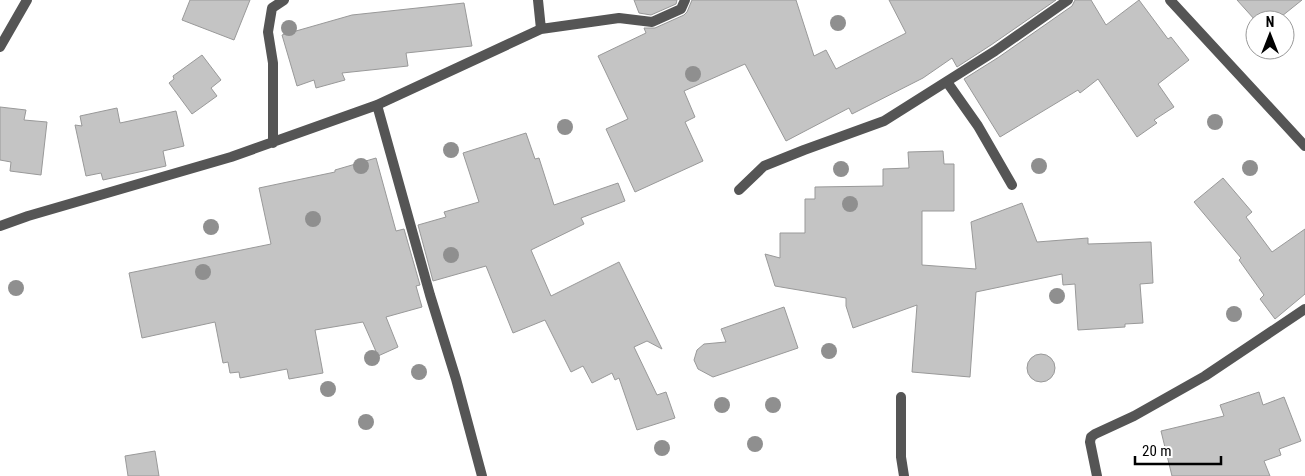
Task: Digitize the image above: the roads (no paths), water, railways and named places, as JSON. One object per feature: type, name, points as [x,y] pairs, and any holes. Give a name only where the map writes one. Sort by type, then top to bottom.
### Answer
[{"type":"street","points":[[0,47],[27,0]]},
{"type":"street","points":[[273,142],[273,63],[268,32],[272,8],[284,0]]},
{"type":"street","points":[[538,0],[541,29]]},
{"type":"street","points":[[0,226],[28,216],[231,157],[377,105],[541,29],[619,18],[652,22],[681,9],[685,0]]},
{"type":"street","points":[[739,190],[764,166],[884,120],[995,51],[1068,0]]},
{"type":"street","points":[[1170,0],[1305,146]]},
{"type":"street","points":[[947,82],[978,126],[1012,185]]},
{"type":"street","points":[[377,105],[482,476]]},
{"type":"street","points":[[1097,476],[1090,442],[1095,434],[1134,416],[1205,376],[1305,309]]},
{"type":"street","points":[[901,397],[901,457],[904,476]]}]
